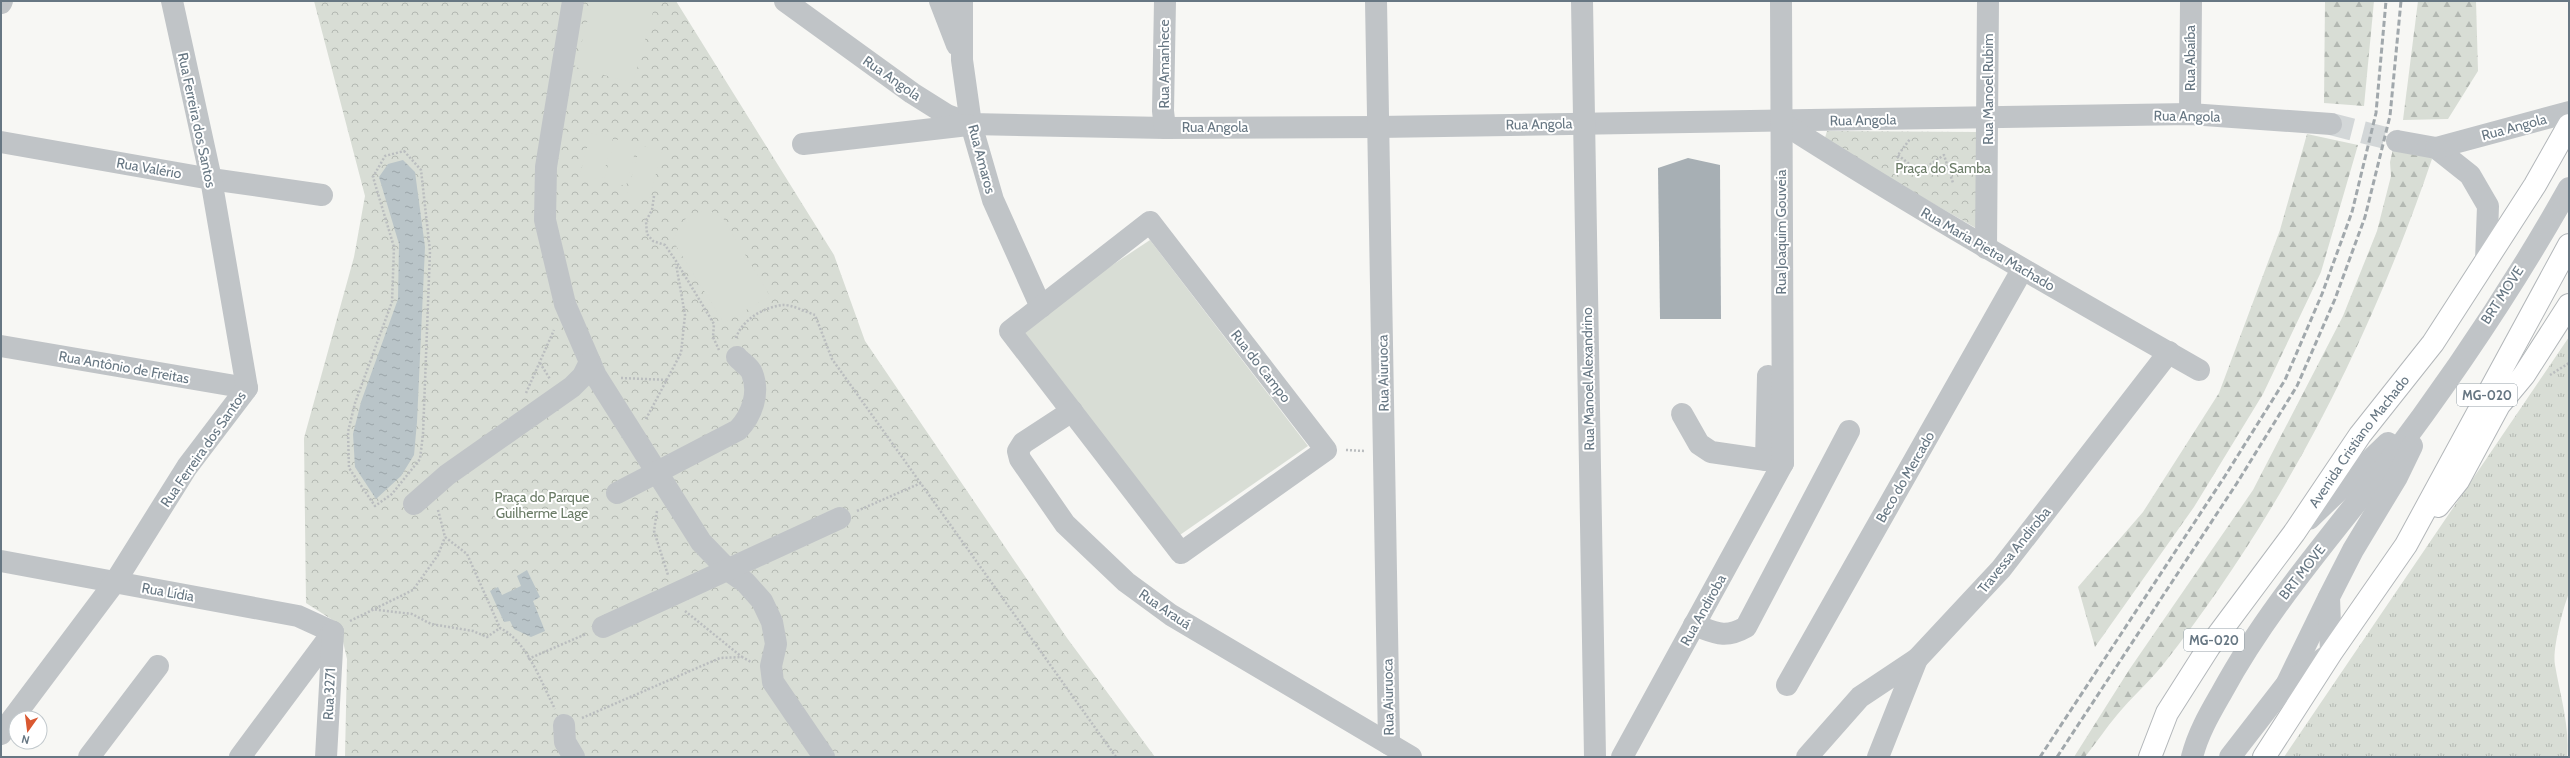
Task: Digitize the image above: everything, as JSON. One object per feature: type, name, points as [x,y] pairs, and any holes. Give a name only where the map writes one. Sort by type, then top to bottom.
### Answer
[{"type":"highway","name":"Avenida Cristiano Machado","points":[[2150,757],[2168,713],[2208,647],[2294,533],[2360,435],[2433,343],[2535,185],[2569,125]]},
{"type":"highway","name":"MG-020","points":[[2264,757],[2331,653],[2406,545],[2569,245]]},
{"type":"highway","points":[[2406,545],[2458,481],[2500,405],[2524,375],[2569,305]]},
{"type":"street","name":"Rua Ferreira dos Santos","points":[[1,734],[115,582],[187,467],[247,388],[211,179],[172,1]]},
{"type":"street","points":[[572,1],[546,167],[545,220],[564,304],[593,369],[635,439],[658,471],[701,542],[729,571],[745,582],[762,601],[772,622],[776,644],[771,666],[773,682],[824,757]]},
{"type":"street","name":"Rua Angola","points":[[785,1],[912,93],[947,115],[971,124],[1165,128],[1378,127],[1583,123],[1781,122],[1924,118],[2190,114],[2331,124]]},
{"type":"street","points":[[940,1],[962,60]]},
{"type":"street","name":"Rua Amaros","points":[[962,1],[962,60],[971,124],[993,200],[1042,307]]},
{"type":"street","name":"Rua Amanhece","points":[[1165,1],[1165,128]]},
{"type":"street","name":"Rua Aiuruoca","points":[[1376,1],[1389,744]]},
{"type":"street","name":"Rua Manoel Alexandrino","points":[[1582,1],[1595,757]]},
{"type":"street","name":"Rua Joaquim Gouveia","points":[[1774,461],[1781,122],[1781,1]]},
{"type":"street","name":"Rua Manoel Rubim","points":[[1986,248],[1988,1]]},
{"type":"street","name":"Rua Abaíba","points":[[2190,114],[2191,1]]},
{"type":"street","name":"Rua Angola","points":[[2397,141],[2436,148],[2569,112]]},
{"type":"street","name":"Rua Maria Pietra Machado","points":[[1781,122],[1894,194],[2022,270],[2199,370]]},
{"type":"street","points":[[803,144],[971,124]]},
{"type":"street","name":"Rua Valério","points":[[1,142],[211,179],[322,195]]},
{"type":"street","name":"Rua Angola","points":[[2436,148],[2470,175],[2488,206],[2486,261]]},
{"type":"street","name":"BRT MOVE","points":[[2192,757],[2197,738],[2232,674],[2282,596],[2433,401],[2502,296],[2569,188]]},
{"type":"street","name":"Rua do Campo","points":[[1150,222],[1326,450],[1181,553],[1011,333],[1012,328],[1042,307],[1150,222]]},
{"type":"street","points":[[1682,414],[1699,444],[1711,452],[1774,461],[1771,245]]},
{"type":"street","name":"Beco do Mercado","points":[[1787,685],[2022,270]]},
{"type":"street","name":"Rua Antônio de Freitas","points":[[1,346],[247,388]]},
{"type":"street","name":"Travessa Andiroba","points":[[1878,757],[1917,660],[2001,569],[2168,352]]},
{"type":"street","points":[[617,493],[738,430],[748,419],[755,396],[752,372],[737,358]]},
{"type":"street","points":[[414,504],[447,475],[572,387],[593,369]]},
{"type":"street","name":"BRT MOVE","points":[[2294,533],[2433,401]]},
{"type":"street","name":"BRT MOVE","points":[[2230,757],[2285,686],[2352,550],[2397,477],[2433,401]]},
{"type":"street","name":"Rua Arauá","points":[[1072,411],[1023,443],[1018,451],[1020,459],[1065,524],[1126,582],[1171,615],[1411,757]]},
{"type":"street","points":[[1694,625],[1717,634],[1732,635],[1746,627],[1849,432]]},
{"type":"street","name":"Rua Andiroba","points":[[1622,757],[1694,625],[1774,461]]},
{"type":"street","points":[[602,627],[729,571],[840,518]]},
{"type":"street","name":"Rua Lídia","points":[[1,561],[298,616],[333,632]]},
{"type":"street","name":"BRT MOVE","points":[[2285,686],[2331,653],[2329,597]]},
{"type":"street","points":[[240,757],[333,632]]},
{"type":"street","name":"Rua 3271","points":[[326,757],[333,632]]},
{"type":"street","points":[[1807,757],[1860,697],[1917,660]]},
{"type":"street","points":[[89,757],[158,666]]},
{"type":"street","points":[[564,725],[565,742],[574,757]]},
{"type":"path","points":[[1894,194],[1898,155],[1924,118]]},
{"type":"path","points":[[404,151],[421,170],[430,251],[423,434],[420,459],[396,490],[375,506],[349,468],[348,432],[355,403],[392,302],[394,247],[373,177],[385,156],[404,151]]},
{"type":"path","points":[[1898,155],[1919,172],[1944,155],[1954,183]]},
{"type":"path","points":[[654,196],[652,210],[646,221],[647,234],[654,241],[665,245],[676,261],[714,324],[713,338],[718,349],[737,358],[736,337],[742,324],[761,312],[783,305],[815,315],[832,359],[1116,757]]},
{"type":"path","points":[[635,439],[668,380],[681,353],[685,315],[676,261]]},
{"type":"path","points":[[524,398],[564,304]]},
{"type":"path","points":[[593,369],[668,380]]},
{"type":"path","points":[[1326,450],[1384,451]]},
{"type":"path","points":[[840,518],[921,484]]},
{"type":"path","points":[[437,504],[439,522],[444,537],[467,554],[500,628],[512,634],[517,639],[564,725],[720,658],[730,656],[742,657],[756,665],[773,682]]},
{"type":"path","points":[[333,632],[371,609],[413,590],[438,555],[444,537]]},
{"type":"path","points":[[371,609],[412,614],[431,624],[473,631],[487,637],[500,628]]},
{"type":"path","points":[[528,659],[602,627]]},
{"type":"green space","name":"Praça do Parque Guilherme Lage","points":[[314,1],[676,1],[834,255],[865,341],[1067,638],[1155,757],[345,757],[347,659],[339,624],[306,603],[304,438],[354,257],[365,196]]},
{"type":"green space","points":[[593,1],[656,1],[633,83],[575,67]]},
{"type":"green space","points":[[2325,1],[2374,1],[2364,106],[2324,103]]},
{"type":"green space","points":[[2418,1],[2476,1],[2478,71],[2448,119],[2403,120]]},
{"type":"green space","name":"Praça do Samba","points":[[1827,131],[1979,132],[1981,231],[1824,141]]},
{"type":"green space","points":[[591,133],[613,138],[602,180],[580,174]]},
{"type":"green space","points":[[2307,134],[2358,145],[2321,272],[2263,394],[2194,507],[2095,647],[2078,587],[2143,512],[2219,393],[2280,230]]},
{"type":"green space","points":[[615,139],[637,145],[626,186],[604,180]]},
{"type":"green space","points":[[640,145],[662,151],[649,200],[627,194]]},
{"type":"green space","points":[[2393,149],[2433,156],[2381,292],[2352,358],[2319,423],[2284,486],[2246,548],[2206,608],[2162,666],[2117,715],[2085,757],[2074,757],[2129,670],[2253,490],[2343,316],[2377,231],[2391,176],[2390,162]]},
{"type":"green space","points":[[708,210],[723,218],[770,296],[724,323],[673,241],[685,219],[694,214]]},
{"type":"green space","points":[[1150,240],[1308,446],[1177,537],[1013,331]]},
{"type":"green space","points":[[2569,337],[2569,593],[2559,629],[2554,658],[2566,722],[2568,745],[2567,757],[2284,757]]},
{"type":"water","points":[[403,160],[415,172],[425,247],[417,422],[414,455],[401,476],[376,499],[355,467],[353,434],[361,402],[398,299],[399,244],[379,177],[388,164]]},
{"type":"water","points":[[527,570],[540,597],[533,601],[545,631],[531,637],[514,629],[510,621],[504,622],[490,591],[498,587],[502,595],[521,586],[517,576]]},
{"type":"building","points":[[1688,158],[1720,165],[1721,319],[1660,319],[1658,168]]},
{"type":"tunnel","points":[[2331,124],[2397,141]]},
{"type":"railway","points":[[2040,757],[2225,476],[2285,380],[2322,294],[2352,212],[2376,113],[2386,1]]},
{"type":"railway","points":[[2057,757],[2237,483],[2297,386],[2335,299],[2365,217],[2390,116],[2401,1]]}]
